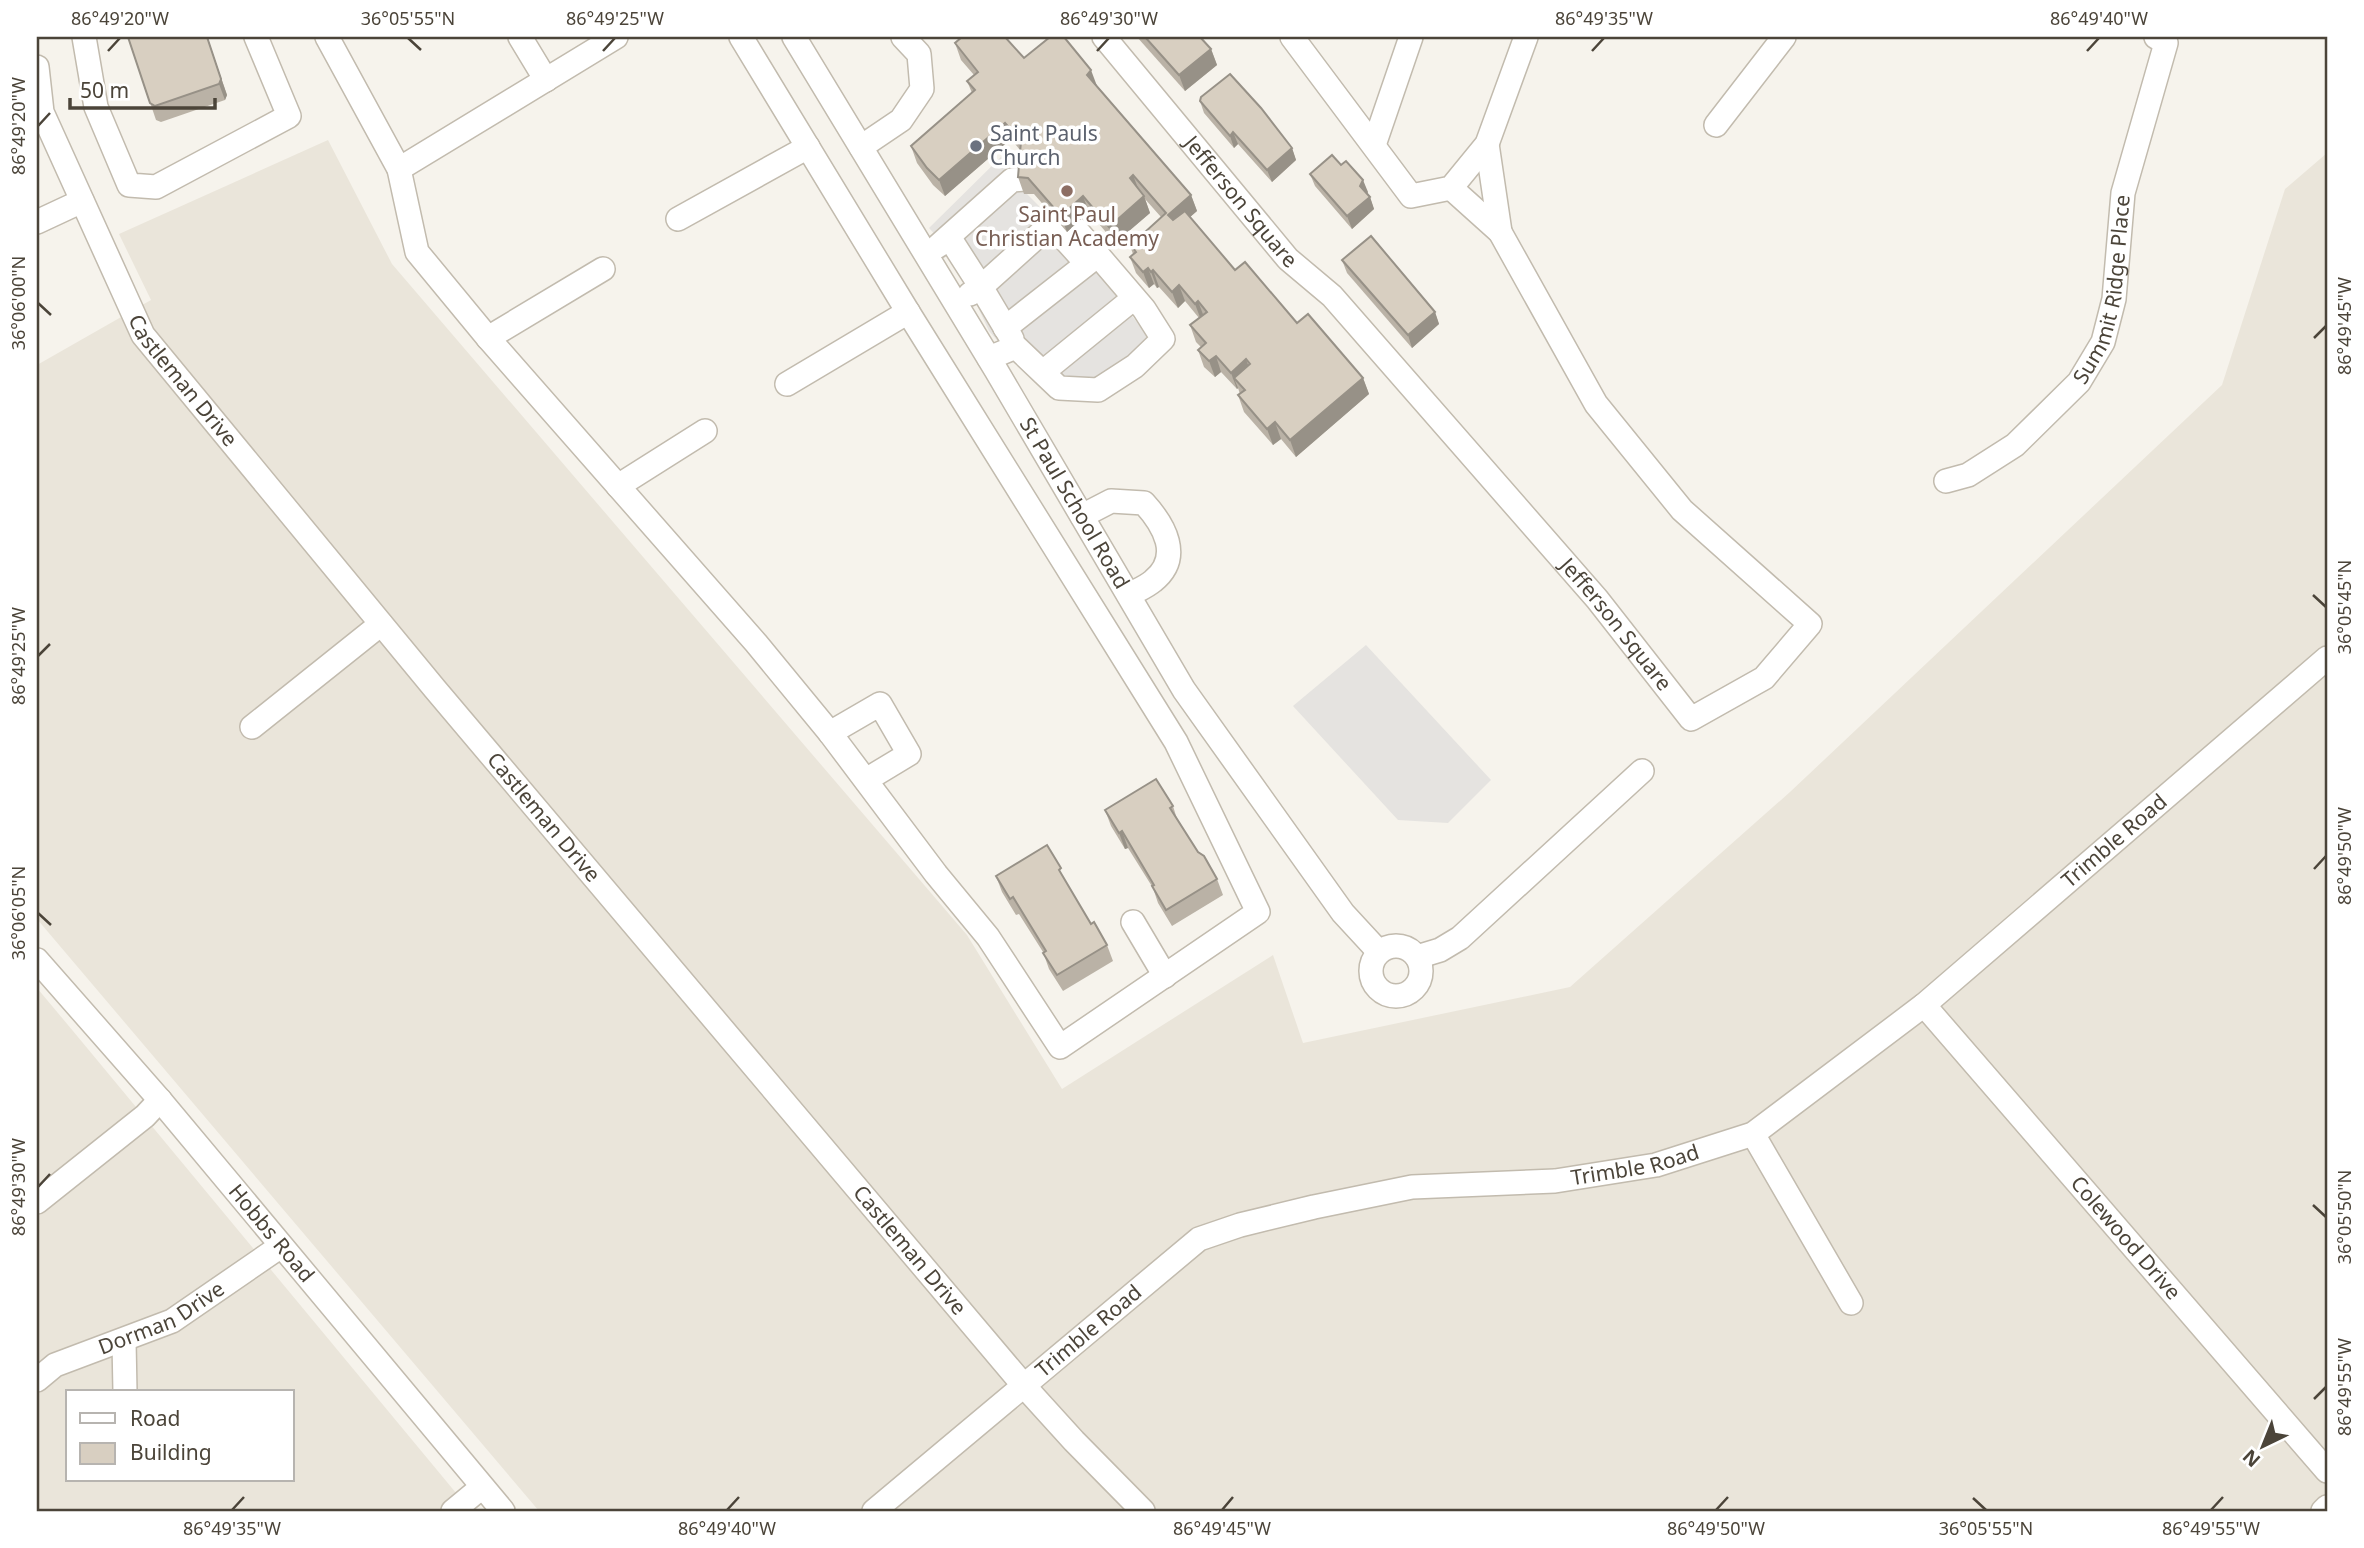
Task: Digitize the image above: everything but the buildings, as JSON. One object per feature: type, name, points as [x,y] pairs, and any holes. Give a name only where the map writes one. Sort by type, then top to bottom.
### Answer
[{"type":"street","points":[[84,37],[96,107],[129,185],[156,187],[289,116],[256,37]]},
{"type":"street","points":[[327,37],[399,169],[417,252],[488,338],[756,643],[830,733],[936,874],[988,937],[1060,1047],[1258,912],[1176,742],[908,312],[741,37]]},
{"type":"street","points":[[520,37],[546,80]]},
{"type":"street","points":[[399,169],[616,37]]},
{"type":"street","name":"St Paul School Road","points":[[794,37],[989,358],[1184,690],[1343,913],[1379,952]]},
{"type":"street","points":[[861,147],[901,120],[922,89],[919,54],[903,37]]},
{"type":"street","name":"Jefferson Square","points":[[1104,37],[1288,259],[1332,296],[1597,599],[1692,719],[1764,678],[1810,624],[1682,510],[1596,404],[1500,232],[1451,188],[1487,144],[1525,37]]},
{"type":"street","points":[[1293,37],[1411,196],[1451,188]]},
{"type":"street","points":[[1374,145],[1411,37]]},
{"type":"street","points":[[1716,125],[1784,37]]},
{"type":"street","name":"Summit Ridge Place","points":[[1946,481],[1968,474],[2015,445],[2078,383],[2103,342],[2114,299],[2123,193],[2165,39]]},
{"type":"street","name":"Castleman Drive","points":[[37,70],[39,113],[143,335],[381,624],[1024,1387],[1143,1511]]},
{"type":"street","name":"Jefferson Square","points":[[1487,144],[1500,232]]},
{"type":"street","points":[[678,219],[808,147]]},
{"type":"street","points":[[927,257],[1012,180],[1025,178]]},
{"type":"street","points":[[37,222],[82,201]]},
{"type":"street","points":[[949,237],[981,287],[1011,338],[1059,388],[1098,390],[1135,366],[1163,339],[1134,298],[1051,224],[981,287],[955,303]]},
{"type":"street","points":[[1073,226],[1093,260]]},
{"type":"street","points":[[989,358],[1093,260]]},
{"type":"street","points":[[488,338],[603,269]]},
{"type":"street","points":[[1043,372],[1134,298]]},
{"type":"street","points":[[788,384],[908,312]]},
{"type":"street","points":[[618,486],[705,431]]},
{"type":"street","points":[[1082,516],[1111,501],[1144,503],[1161,522],[1169,542],[1166,565],[1154,580],[1129,595]]},
{"type":"street","points":[[252,727],[381,624]]},
{"type":"street","name":"Trimble Road","points":[[874,1511],[1199,1239],[1240,1225],[1412,1187],[1555,1181],[1656,1165],[1753,1134],[1924,1005],[2327,658]]},
{"type":"street","points":[[830,733],[880,704],[909,754],[866,780]]},
{"type":"street","points":[[1417,957],[1440,950],[1460,938],[1642,771]]},
{"type":"street","points":[[1133,922],[1164,976]]},
{"type":"street","points":[[1396,945],[1411,950],[1417,957],[1422,971],[1417,985],[1406,994],[1391,995],[1378,988],[1371,975],[1371,965],[1379,952],[1396,945]]},
{"type":"street","name":"Hobbs Road","points":[[37,960],[160,1100],[482,1487],[498,1510]]},
{"type":"street","name":"Colewood Drive","points":[[1924,1005],[2327,1471]]},
{"type":"street","points":[[37,1202],[145,1116],[160,1100]]},
{"type":"street","points":[[1753,1134],[1851,1303]]},
{"type":"street","name":"Dorman Drive","points":[[37,1380],[55,1366],[172,1321],[281,1246]]},
{"type":"street","points":[[124,1341],[125,1390]]},
{"type":"street","points":[[453,1511],[482,1487]]},
{"type":"street","points":[[2323,1511],[2327,1507]]},
{"type":"shaded area","points":[[328,140],[392,264],[967,935],[1062,1089],[1273,955],[1303,1043],[1570,987],[1790,792],[2222,385],[2285,189],[2327,153],[2327,1511],[539,1511],[37,919],[37,365],[151,300],[119,234]]},
{"type":"shaded area","points":[[1009,149],[1023,168],[1024,191],[1065,232],[1150,342],[1114,373],[1049,395],[989,331],[953,254],[929,228]]},
{"type":"shaded area","points":[[1366,645],[1491,780],[1448,823],[1398,820],[1293,706]]},
{"type":"shaded area","points":[[37,988],[471,1511],[37,1511]]},
{"type":"place","name":"Saint Pauls Church","points":[[976,146]]},
{"type":"place","name":"Saint Paul Christian Academy","points":[[1067,191]]}]
